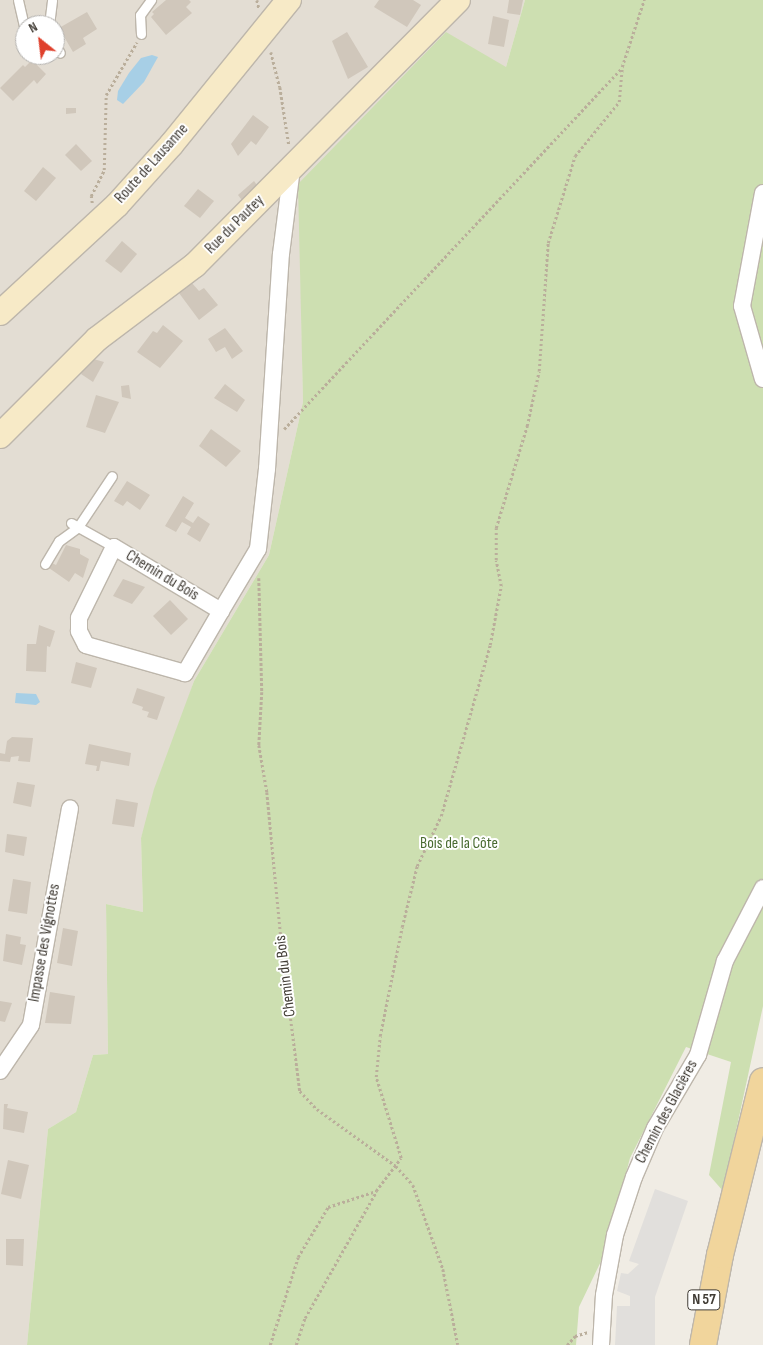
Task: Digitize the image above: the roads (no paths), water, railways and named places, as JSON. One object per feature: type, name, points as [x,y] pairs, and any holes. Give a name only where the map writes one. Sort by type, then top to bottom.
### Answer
[{"type":"main road","name":"N 57","points":[[703,1345],[720,1255],[763,1080]]},
{"type":"main road","name":"N 57","points":[[691,1345],[720,1255]]},
{"type":"street","name":"Route de Lausanne","points":[[0,313],[93,225],[118,205],[171,145],[289,0]]},
{"type":"street","name":"Rue du Pautey","points":[[0,436],[97,340],[195,265],[458,0]]},
{"type":"street","name":"Chemin du Bois","points":[[221,611],[114,547],[79,618],[78,632],[86,645],[185,673],[258,549],[268,446],[281,254],[292,168]]},
{"type":"street","points":[[763,193],[742,306],[763,378]]},
{"type":"street","name":"Impasse des Vignottes","points":[[0,1071],[30,1025],[70,808]]},
{"type":"street","name":"Chemin des Glacières","points":[[601,1339],[604,1295],[615,1235],[634,1177],[655,1128],[698,1055],[724,961],[763,888]]},
{"type":"lane","points":[[18,0],[22,15]]},
{"type":"lane","points":[[50,15],[52,0]]},
{"type":"lane","points":[[141,34],[140,15],[151,0]]},
{"type":"lane","points":[[46,564],[59,541],[74,525],[112,476]]},
{"type":"lane","points":[[74,525],[114,547]]},
{"type":"water","points":[[152,55],[158,57],[144,82],[123,104],[117,100],[118,91],[129,73],[141,58]]},
{"type":"water","points":[[16,693],[36,694],[40,702],[36,705],[15,703]]},
{"type":"park label","name":"Bois de la Côte","points":[[459,844]]}]
